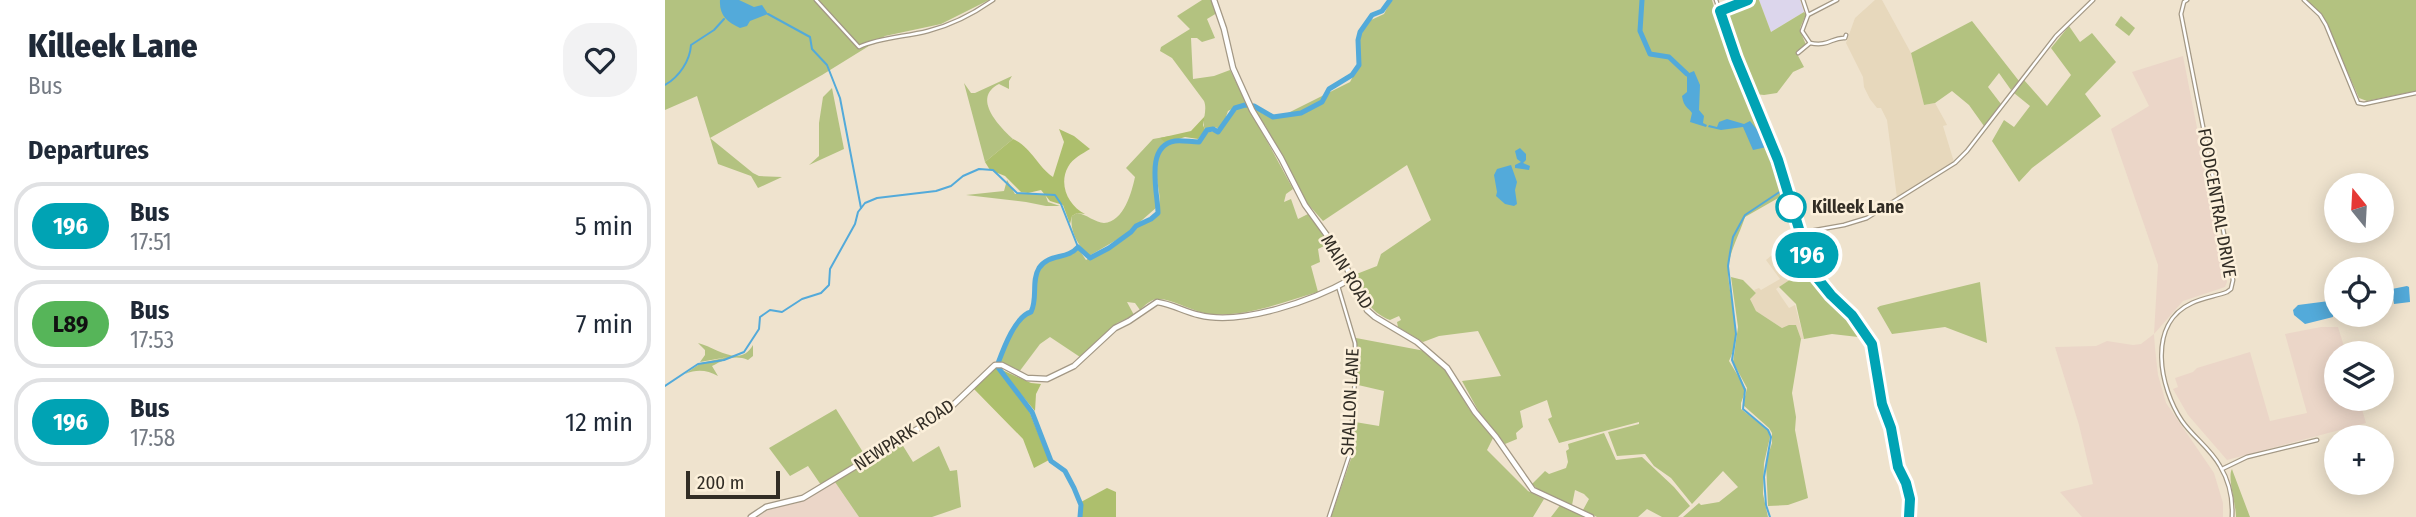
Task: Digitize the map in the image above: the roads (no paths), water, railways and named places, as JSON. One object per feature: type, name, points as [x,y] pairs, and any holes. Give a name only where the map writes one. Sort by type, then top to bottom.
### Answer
[{"type":"main road","name":"MAIN ROAD","points":[[1214,0],[1233,68],[1246,98],[1305,205],[1339,252],[1360,298],[1372,314],[1417,342],[1447,369],[1533,490],[1591,517]]},
{"type":"main road","name":"NEWPARK ROAD","points":[[751,517],[766,507],[803,498],[934,419],[997,365],[1034,380],[1047,379],[1074,366],[1115,328],[1157,302],[1199,316],[1240,317],[1319,295],[1351,279]]},
{"type":"street","points":[[816,0],[859,47],[874,40],[928,31],[953,23],[993,0]]},
{"type":"street","points":[[1716,0],[1736,58],[1778,160],[1814,274],[1852,315],[1872,344],[1882,404],[1891,428],[1898,467],[1910,499],[1909,517]]},
{"type":"street","points":[[1720,11],[1748,0]]},
{"type":"street","points":[[1803,0],[1808,15],[1802,32],[1810,43]]},
{"type":"street","points":[[1808,15],[1837,0]]},
{"type":"street","points":[[1799,233],[1867,218],[1955,163],[2056,36],[2093,0]]},
{"type":"street","name":"FOODCENTRAL DRIVE","points":[[2187,0],[2181,14],[2233,286],[2227,292],[2190,303],[2178,312],[2166,332],[2161,361],[2165,386],[2173,407],[2222,469],[2230,491],[2232,517]]},
{"type":"street","points":[[2304,0],[2320,15],[2326,25],[2358,103],[2416,93]]},
{"type":"street","points":[[1799,51],[1810,43],[1827,44],[1840,37],[1845,38],[1846,35]]},
{"type":"street","name":"SHALLON LANE","points":[[1329,517],[1350,453],[1356,363],[1355,343],[1338,286]]},
{"type":"street","points":[[2222,469],[2246,457],[2318,440]]},
{"type":"water","points":[[720,0],[739,0],[754,7],[762,5],[768,14],[740,28],[725,17]]},
{"type":"water","points":[[1694,71],[1700,85],[1699,110],[1704,116],[1703,123],[1706,127],[1690,122],[1692,113],[1682,96],[1687,92],[1687,74]]},
{"type":"water","points":[[1727,119],[1744,124],[1750,121],[1767,142],[1767,147],[1753,150],[1743,127],[1721,130],[1708,127],[1717,127],[1719,122]]},
{"type":"water","points":[[1520,148],[1526,154],[1523,163],[1530,166],[1529,170],[1515,168],[1515,165],[1521,162],[1515,151]]},
{"type":"water","points":[[1511,165],[1517,182],[1517,204],[1514,206],[1505,204],[1496,196],[1494,175],[1497,169]]},
{"type":"water","points":[[2409,287],[2410,302],[2394,304],[2394,289]]},
{"type":"water","points":[[2324,302],[2324,319],[2305,324],[2294,315],[2293,310],[2298,305]]},
{"type":"waterway","points":[[1080,517],[1081,505],[1065,471],[1051,461],[1032,412],[997,366],[1015,327],[1031,312],[1039,268],[1048,260],[1069,254],[1078,247],[1090,258],[1109,248],[1136,226],[1158,213],[1156,161],[1165,145],[1175,141],[1199,142],[1207,130],[1218,132],[1235,108],[1245,105],[1254,106],[1273,117],[1301,113],[1322,102],[1329,89],[1352,75],[1359,65],[1360,32],[1372,15],[1382,11],[1390,0]]},
{"type":"waterway","points":[[1642,0],[1640,31],[1650,54],[1669,57],[1687,74]]},
{"type":"waterway","points":[[768,14],[810,37],[812,49],[827,65],[840,98],[861,208]]},
{"type":"waterway","points":[[665,85],[683,68],[691,45],[714,30],[724,19]]},
{"type":"waterway","points":[[1766,146],[1781,191],[1745,215],[1733,237],[1728,266],[1736,334],[1732,360],[1745,390],[1743,409],[1768,430],[1771,437],[1764,477],[1766,505],[1770,517]]},
{"type":"waterway","points":[[665,386],[698,364],[724,360],[744,352],[759,329],[760,317],[770,310],[782,312],[802,299],[821,293],[829,285],[830,269],[855,224],[858,212],[865,203],[877,198],[936,191],[951,186],[963,176],[979,169],[993,170],[1017,193],[1055,195],[1078,247]]},
{"type":"place","name":"Killeek Lane","points":[[1791,207]]}]
